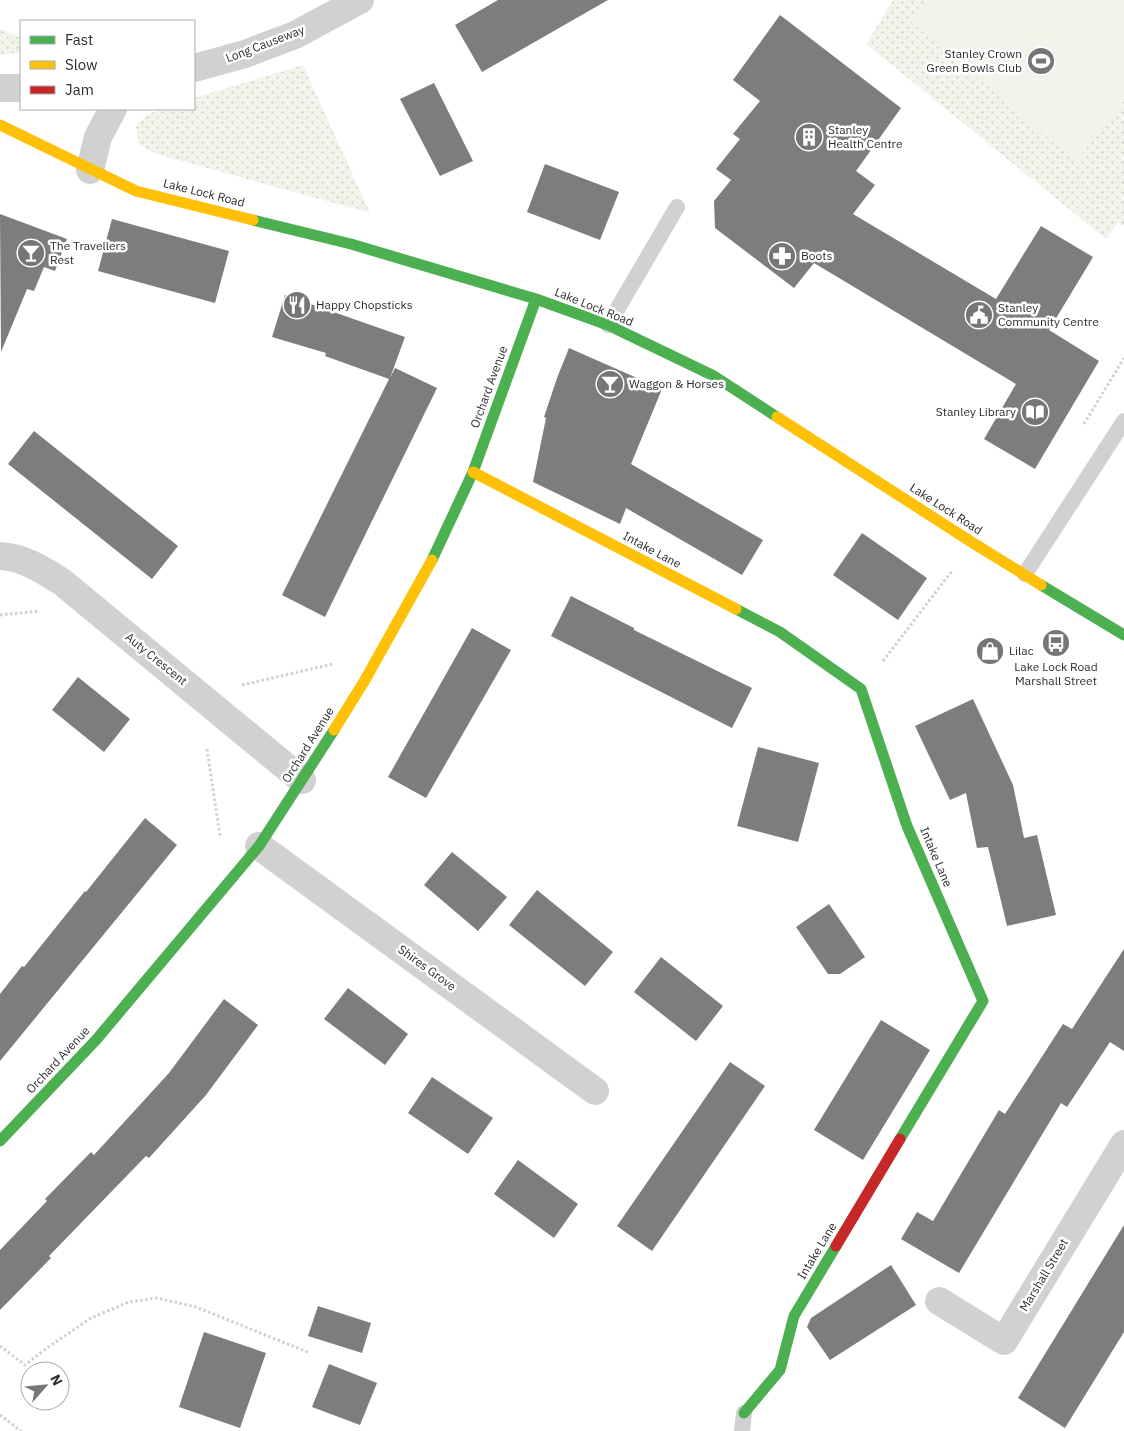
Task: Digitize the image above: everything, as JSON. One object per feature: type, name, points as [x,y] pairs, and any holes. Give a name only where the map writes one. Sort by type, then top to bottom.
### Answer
[{"type":"street","name":"Long Causeway","points":[[195,68],[245,54],[295,35],[360,0]]},
{"type":"street","points":[[0,88],[20,88]]},
{"type":"street","points":[[90,170],[98,137],[112,110]]},
{"type":"street","name":"Lake Lock Road","points":[[0,125],[136,191],[351,244],[536,299],[608,325],[714,376],[973,543],[1124,635]]},
{"type":"street","name":"Orchard Avenue","points":[[0,1141],[96,1040],[259,846],[302,780],[365,680],[424,576],[473,472],[536,299]]},
{"type":"street","name":"Intake Lane","points":[[473,472],[780,632],[861,689],[907,826],[982,1002],[794,1316],[780,1370],[744,1413]]},
{"type":"street","name":"Auty Crescent","points":[[0,556],[6,556],[36,566],[62,582],[302,780]]},
{"type":"street","name":"Shires Grove","points":[[259,846],[595,1091]]},
{"type":"street","name":"Marshall Street","points":[[939,1300],[1004,1341],[1124,1144]]},
{"type":"lane","points":[[608,325],[677,207]]},
{"type":"lane","points":[[1025,574],[1124,421]]},
{"type":"lane","points":[[742,1431],[744,1413]]},
{"type":"path","points":[[1083,424],[1124,358]]},
{"type":"path","points":[[861,689],[973,543]]},
{"type":"path","points":[[0,1346],[25,1365],[92,1318],[129,1302],[157,1298],[196,1307],[310,1353]]},
{"type":"path","points":[[0,1415],[20,1431]]},
{"type":"shaded area","points":[[893,0],[1124,0],[1124,226],[1118,223],[1106,239],[866,44]]},
{"type":"shaded area","name":"Stanley Crown Green Bowls Club","points":[[927,0],[1124,0],[1124,101],[1076,161],[910,21]]},
{"type":"shaded area","points":[[0,29],[20,38],[20,53],[0,55]]},
{"type":"shaded area","points":[[303,65],[370,213],[171,158],[152,152],[139,144],[136,127],[149,114],[159,110],[195,110],[195,98]]},
{"type":"building","points":[[498,0],[608,0],[482,72],[455,25]]},
{"type":"building","points":[[780,15],[901,108],[856,171],[875,185],[853,214],[996,299],[1041,226],[1093,257],[1049,330],[1099,361],[1035,469],[984,439],[1016,384],[814,263],[794,288],[715,228],[714,201],[731,180],[716,169],[740,139],[733,134],[760,101],[733,80]]},
{"type":"building","points":[[434,83],[473,161],[440,176],[400,99]]},
{"type":"building","points":[[545,164],[619,192],[600,240],[527,212]]},
{"type":"building","name":"The Travellers Rest","points":[[0,214],[67,239],[55,271],[44,267],[34,291],[27,289],[1,352]]},
{"type":"building","points":[[112,219],[229,251],[215,303],[98,271]]},
{"type":"building","points":[[285,295],[405,337],[390,378],[395,368],[437,388],[325,617],[282,595],[389,379],[325,356],[326,353],[272,337]]},
{"type":"building","points":[[569,348],[662,389],[631,464],[763,540],[742,575],[626,508],[620,524],[533,482],[546,418],[544,417]]},
{"type":"building","points":[[34,431],[178,546],[152,579],[8,464]]},
{"type":"building","points":[[862,533],[927,578],[898,620],[833,575]]},
{"type":"building","points":[[571,596],[634,628],[634,630],[752,688],[732,728],[551,636]]},
{"type":"building","points":[[472,628],[511,650],[426,798],[388,777]]},
{"type":"building","points":[[78,677],[130,719],[104,752],[52,710]]},
{"type":"building","points":[[973,699],[1013,785],[1024,838],[1037,835],[1056,915],[1007,926],[988,847],[977,848],[966,793],[950,800],[915,726]]},
{"type":"building","points":[[758,747],[819,763],[798,842],[737,826]]},
{"type":"building","points":[[145,818],[177,845],[0,1061],[0,994],[86,892]]},
{"type":"building","points":[[452,852],[507,897],[478,931],[424,885]]},
{"type":"building","points":[[537,890],[613,952],[585,986],[509,925]]},
{"type":"building","points":[[829,904],[865,957],[840,974],[828,974],[796,927]]},
{"type":"building","points":[[1124,949],[1124,1051],[1110,1042],[1067,1107],[1061,1103],[959,1273],[901,1239],[917,1212],[933,1221],[999,1110],[1005,1114],[1063,1024],[1072,1029]]},
{"type":"building","points":[[661,957],[723,1006],[696,1041],[634,992]]},
{"type":"building","points":[[348,988],[408,1034],[385,1065],[324,1019]]},
{"type":"building","points":[[224,999],[258,1025],[206,1095],[149,1158],[146,1156],[49,1256],[51,1258],[0,1310],[0,1250],[47,1201],[45,1199],[91,1152],[94,1155],[169,1073]]},
{"type":"building","points":[[881,1020],[930,1050],[863,1160],[814,1130]]},
{"type":"building","points":[[730,1062],[765,1086],[652,1251],[617,1226]]},
{"type":"building","points":[[432,1077],[493,1118],[468,1154],[408,1113]]},
{"type":"building","points":[[518,1160],[578,1204],[554,1238],[494,1194]]},
{"type":"building","points":[[1124,1225],[1124,1332],[1065,1428],[1018,1398]]},
{"type":"building","points":[[891,1265],[916,1305],[830,1360],[807,1327],[811,1318]]},
{"type":"building","points":[[318,1306],[371,1323],[362,1353],[308,1336]]},
{"type":"building","points":[[204,1332],[266,1353],[240,1428],[179,1407]]},
{"type":"building","points":[[329,1364],[377,1383],[360,1425],[312,1407]]},
{"type":"traffic: fast","points":[[253,220],[351,244],[536,299],[608,325],[714,376],[777,417]]},
{"type":"traffic: fast","points":[[432,560],[473,472],[536,299]]},
{"type":"traffic: fast","points":[[1041,585],[1124,635]]},
{"type":"traffic: fast","points":[[736,609],[780,632],[861,689],[907,826],[983,1001],[900,1139]]},
{"type":"traffic: fast","points":[[0,1141],[96,1040],[259,846],[334,730]]},
{"type":"traffic: fast","points":[[744,1413],[780,1370],[794,1316],[836,1246]]},
{"type":"traffic: slow","points":[[0,125],[136,191],[253,220]]},
{"type":"traffic: slow","points":[[777,417],[1041,585]]},
{"type":"traffic: slow","points":[[473,472],[736,609]]},
{"type":"traffic: slow","points":[[334,730],[365,680],[432,560]]},
{"type":"traffic: jam","points":[[836,1246],[900,1139]]},
{"type":"place","name":"Stanley Crown Green Bowls Club","points":[[1041,61]]},
{"type":"place","name":"Stanley Health Centre","points":[[809,137]]},
{"type":"place","name":"The Travellers Rest","points":[[31,253]]},
{"type":"place","name":"Boots","points":[[782,256]]},
{"type":"place","name":"Happy Chopsticks","points":[[297,305]]},
{"type":"place","name":"Stanley Community Centre","points":[[979,315]]},
{"type":"place","name":"Waggon & Horses","points":[[610,384]]},
{"type":"place","name":"Stanley Library","points":[[1035,412]]},
{"type":"place","name":"Lake Lock Road Marshall Street","points":[[1056,643]]},
{"type":"place","name":"Lilac","points":[[990,651]]}]
